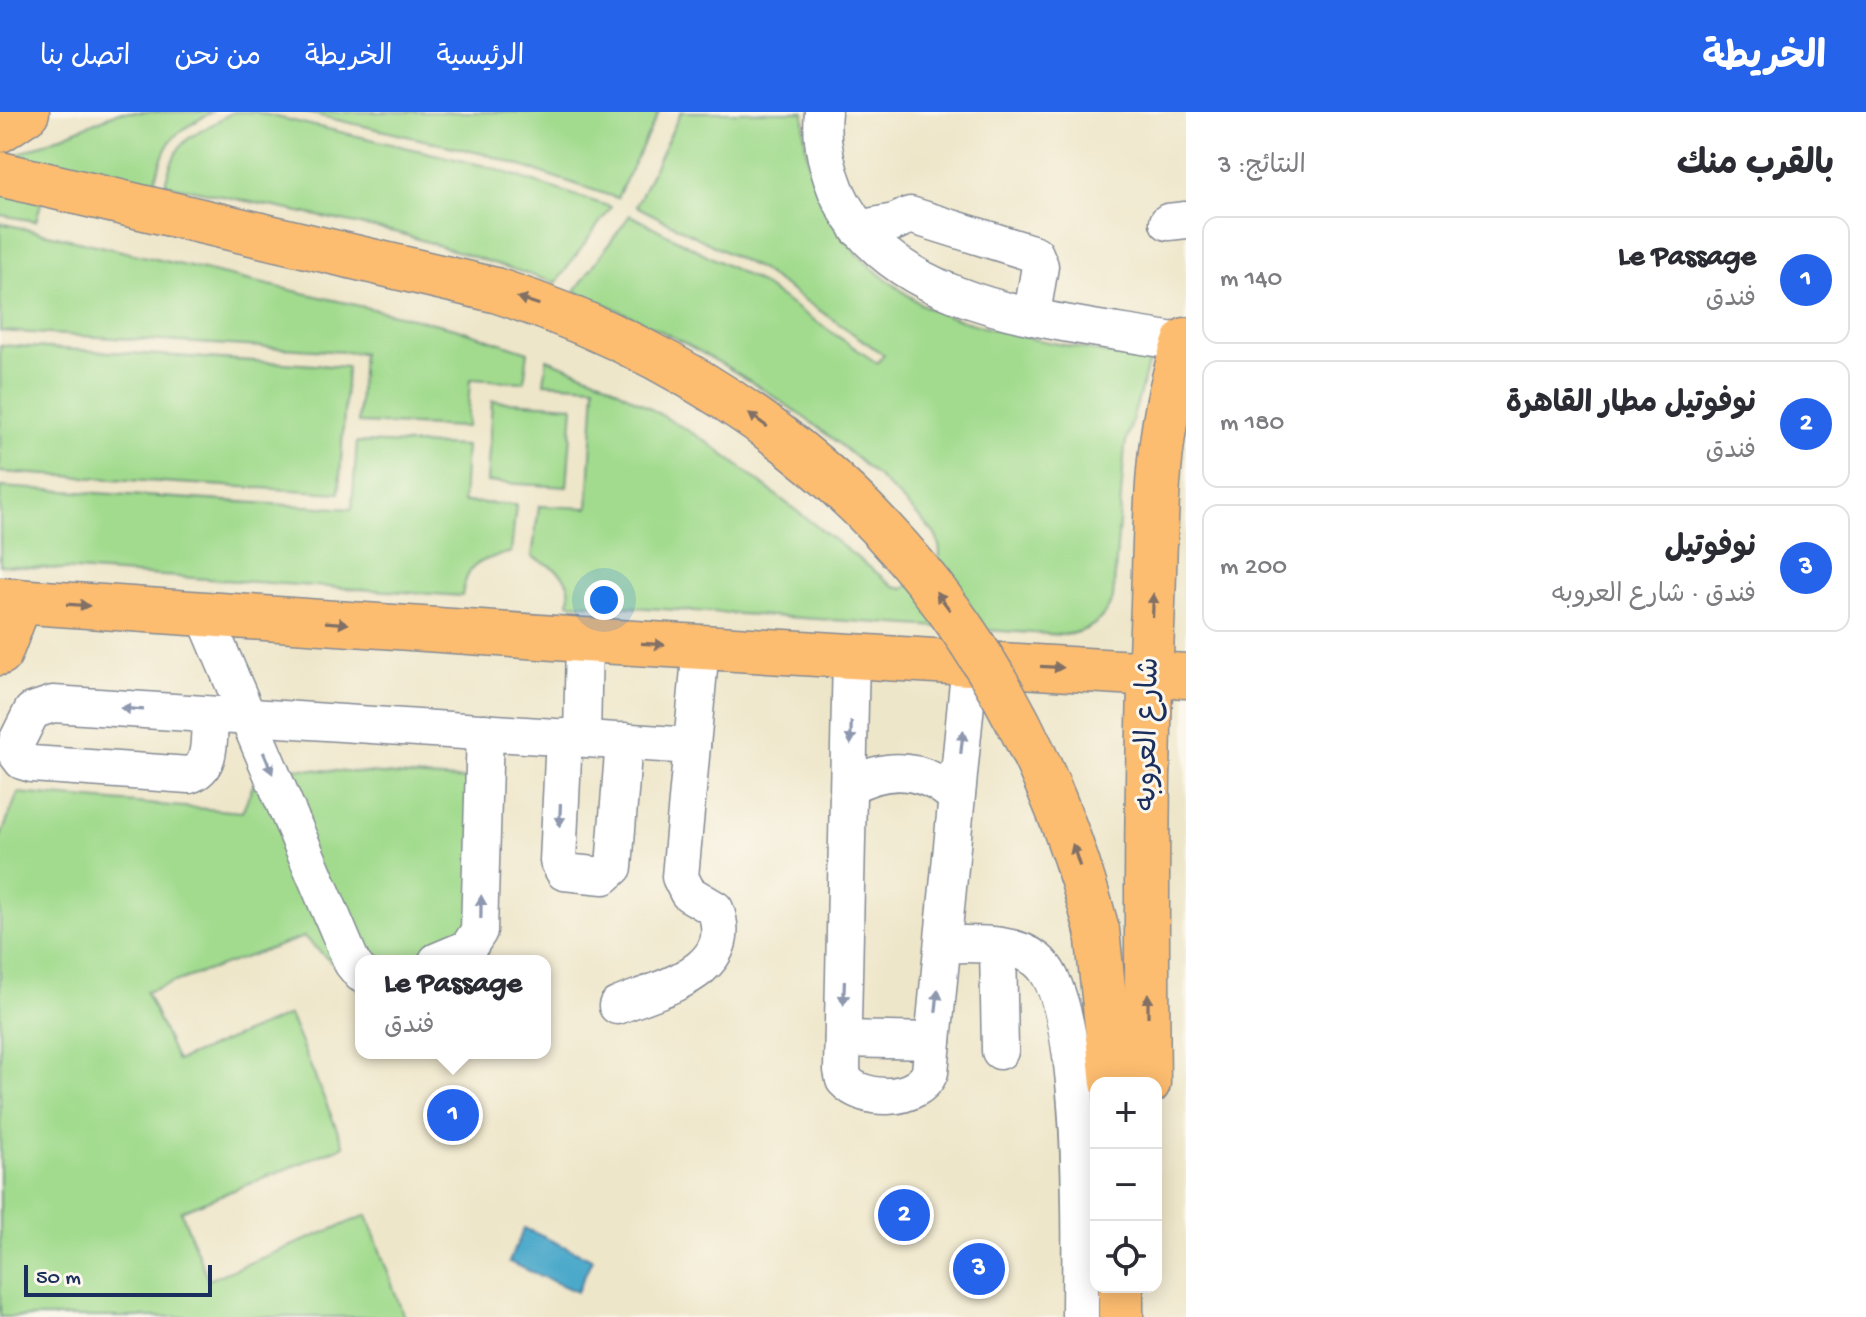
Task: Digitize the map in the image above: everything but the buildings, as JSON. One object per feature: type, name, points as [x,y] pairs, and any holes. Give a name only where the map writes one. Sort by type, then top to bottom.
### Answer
[{"type":"main road","points":[[0,174],[506,293],[630,343],[755,417],[866,512],[959,623],[1033,748],[1070,837],[1097,930],[1112,1077]]},
{"type":"main road","name":"شارع العروبه","points":[[1148,1077],[1168,674],[1162,455],[1167,411],[1186,342]]},
{"type":"main road","points":[[0,653],[10,601],[584,640],[1168,674]]},
{"type":"main road","points":[[1121,1293],[1121,1317]]},
{"type":"main road","points":[[1149,1293],[1149,1317]]},
{"type":"lane","points":[[823,112],[821,128],[828,170],[845,211],[858,229],[891,260],[943,290],[1032,314],[1186,342]]},
{"type":"lane","points":[[858,229],[895,222],[904,216],[915,216],[1035,254],[1040,266],[1032,314]]},
{"type":"lane","points":[[891,260],[896,242],[895,222]]},
{"type":"lane","points":[[204,614],[355,967]]},
{"type":"lane","points":[[584,640],[558,861],[564,872],[604,876],[614,867],[624,741]]},
{"type":"lane","points":[[617,1006],[697,973],[710,962],[718,945],[715,909],[688,893],[680,877],[701,647]]},
{"type":"lane","points":[[851,655],[842,1070],[851,1088],[862,1093],[906,1094],[926,1082],[933,1041],[970,662]]},
{"type":"lane","points":[[210,715],[207,757],[200,770],[189,775],[32,764],[22,761],[16,753],[28,716],[45,704],[692,746]]},
{"type":"lane","points":[[451,955],[468,948],[479,931],[485,732]]},
{"type":"lane","points":[[850,786],[877,774],[906,771],[933,780],[956,797]]},
{"type":"lane","points":[[943,944],[998,946],[1023,952],[1043,965],[1053,983],[1063,1024],[1079,1137],[1080,1317]]},
{"type":"lane","points":[[998,946],[1000,1051]]},
{"type":"lane","points":[[843,1039],[933,1041]]},
{"type":"green space","points":[[119,112],[212,112],[173,138],[163,155],[155,182],[53,161],[36,221],[0,215],[0,162]]},
{"type":"green space","points":[[232,112],[255,112],[485,166],[611,207],[556,283],[399,233],[165,184],[182,145]]},
{"type":"green space","points":[[303,112],[659,112],[617,198],[488,155]]},
{"type":"green space","points":[[681,112],[804,112],[809,166],[826,212],[856,252],[912,298],[928,308],[981,326],[1149,361],[1125,446],[1113,598],[1094,624],[1063,635],[569,603],[568,585],[561,573],[532,557],[539,506],[588,508],[595,386],[544,383],[547,359],[601,380],[706,441],[894,586],[904,588],[913,583],[929,573],[939,560],[939,544],[934,533],[895,493],[812,423],[722,364],[575,291],[630,215],[755,280],[877,363],[884,355],[761,270],[636,206]]},
{"type":"green space","points":[[0,223],[455,328],[528,352],[524,382],[470,379],[467,427],[358,423],[362,353],[0,331]]},
{"type":"green space","points":[[0,345],[347,367],[339,493],[0,472]]},
{"type":"green space","points":[[492,401],[573,406],[567,487],[487,482]]},
{"type":"green space","points":[[357,442],[466,446],[463,502],[516,505],[511,552],[477,564],[464,584],[462,596],[0,565],[0,487],[352,509]]},
{"type":"green space","points":[[261,766],[502,782],[488,955],[355,955],[355,984],[304,937],[146,992],[177,1061],[289,1015],[344,1146],[181,1211],[208,1280],[367,1215],[404,1317],[0,1317],[0,839],[18,793],[242,812]]},
{"type":"water","points":[[524,1228],[592,1259],[577,1292],[509,1262]]},
{"type":"place","name":"Le Passage","points":[[453,1115]]},
{"type":"place","name":"نوفوتيل مطار القاهرة","points":[[904,1215]]},
{"type":"place","name":"نوفوتيل","points":[[979,1269]]}]
